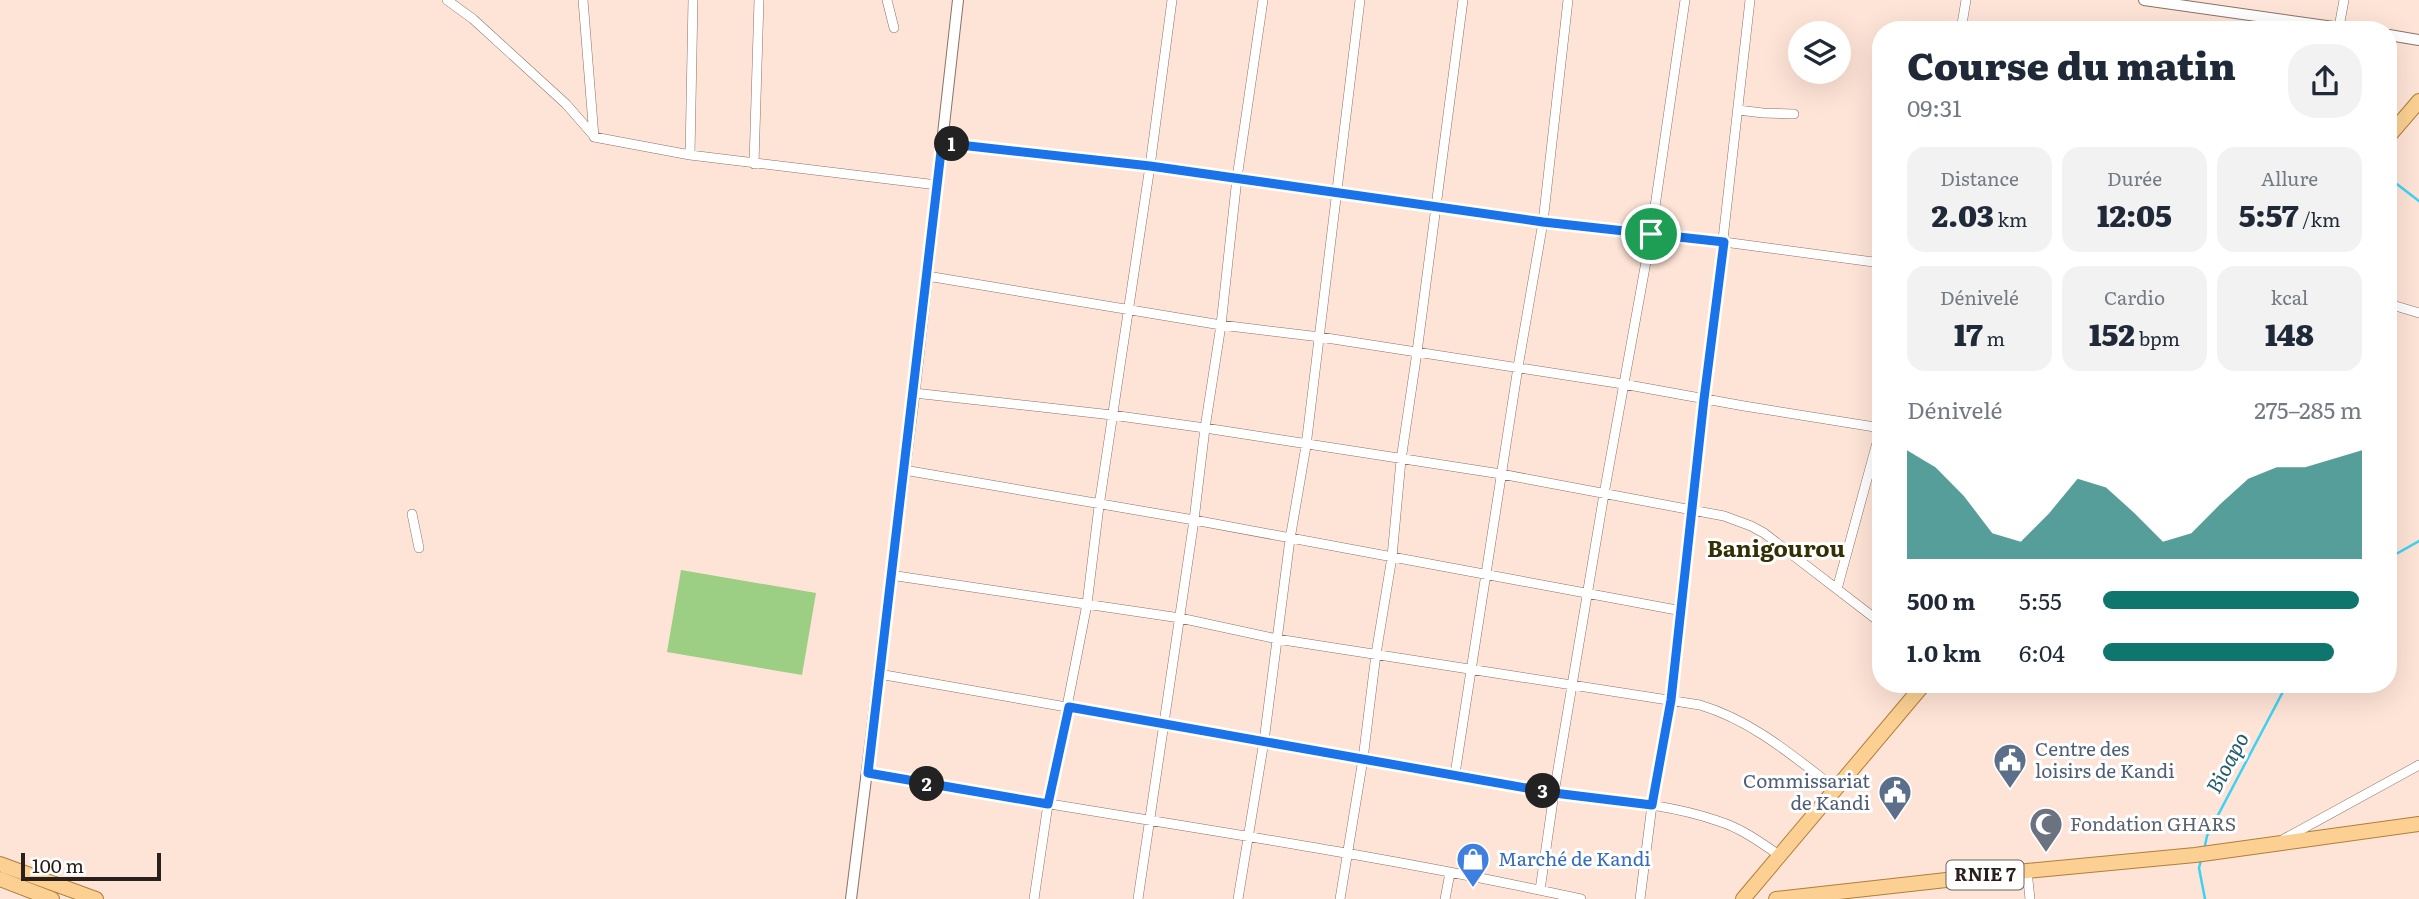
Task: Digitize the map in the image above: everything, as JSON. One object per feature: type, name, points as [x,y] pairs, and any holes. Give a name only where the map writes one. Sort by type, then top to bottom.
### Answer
[{"type":"main road","points":[[2397,127],[2419,101]]},
{"type":"main road","points":[[1743,899],[1916,693]]},
{"type":"main road","name":"RNIE 7","points":[[1776,899],[2194,855],[2419,824]]},
{"type":"main road","points":[[0,864],[96,899]]},
{"type":"main road","points":[[0,879],[52,899]]},
{"type":"street","points":[[447,0],[472,19],[566,104],[594,137],[690,155],[937,186]]},
{"type":"street","points":[[583,0],[594,137]]},
{"type":"street","points":[[690,155],[693,0]]},
{"type":"street","points":[[754,164],[759,0]]},
{"type":"street","points":[[887,0],[894,28]]},
{"type":"street","points":[[851,899],[914,393],[958,0]]},
{"type":"street","points":[[1034,899],[1048,804],[1087,604],[1172,0]]},
{"type":"street","points":[[1138,899],[1166,724],[1221,325],[1237,178],[1263,0]]},
{"type":"street","points":[[1238,899],[1264,741],[1290,539],[1306,446],[1360,0]]},
{"type":"street","points":[[1340,899],[1392,557],[1401,460],[1418,352],[1463,0]]},
{"type":"street","points":[[1455,774],[1543,222],[1568,0]]},
{"type":"street","points":[[1540,890],[1604,494],[1651,234],[1685,0]]},
{"type":"street","points":[[1640,899],[1682,611],[1750,0]]},
{"type":"street","points":[[1962,21],[1966,0]]},
{"type":"street","points":[[2144,0],[2273,21]]},
{"type":"street","points":[[2340,21],[2344,0]]},
{"type":"street","points":[[2397,36],[2419,40]]},
{"type":"street","points":[[1738,110],[1794,114]]},
{"type":"street","points":[[942,143],[1150,166],[1543,222],[1872,262]]},
{"type":"street","points":[[927,276],[1221,325],[1518,367],[1872,427]]},
{"type":"street","points":[[2397,306],[2419,313]]},
{"type":"street","points":[[914,393],[1205,428],[1306,446],[1501,474],[1724,516],[1751,526],[1872,616]]},
{"type":"street","points":[[1837,589],[1872,461]]},
{"type":"street","points":[[904,470],[1099,506],[1194,520],[1682,611]]},
{"type":"street","points":[[412,514],[419,548]]},
{"type":"street","points":[[890,575],[1180,618],[1277,639],[1700,705],[1733,717],[1768,736],[1836,789]]},
{"type":"street","points":[[879,674],[1554,793],[1652,805],[1719,821],[1779,855]]},
{"type":"street","points":[[2277,843],[2419,765]]},
{"type":"street","points":[[868,773],[1347,853],[1581,899]]},
{"type":"street","points":[[2027,871],[2031,899]]},
{"type":"street","points":[[1445,899],[1450,873]]},
{"type":"green space","points":[[681,570],[816,593],[802,675],[667,652]]},
{"type":"waterway","points":[[2397,184],[2419,201]]},
{"type":"waterway","name":"Bioapo","points":[[2397,553],[2419,541]]},
{"type":"waterway","name":"Bioapo","points":[[2204,850],[2207,836],[2282,693]]},
{"type":"waterway","name":"Bioapo","points":[[2201,860],[2199,868],[2205,899]]},
{"type":"place","name":"Centre des loisirs de Kandi","points":[[2010,790]]},
{"type":"place","name":"Commissariat de Kandi","points":[[1895,822]]},
{"type":"place","name":"Fondation GHARS","points":[[2046,854]]},
{"type":"place","name":"Marché de Kandi","points":[[1473,889]]},
{"type":"district","name":"Banigourou","points":[[1776,549]]},
{"type":"route","points":[[942,143],[1150,166],[1336,194],[1651,234],[1724,242],[1671,700],[1652,805],[1554,793],[1069,707],[1048,804],[868,773],[942,143]]}]
